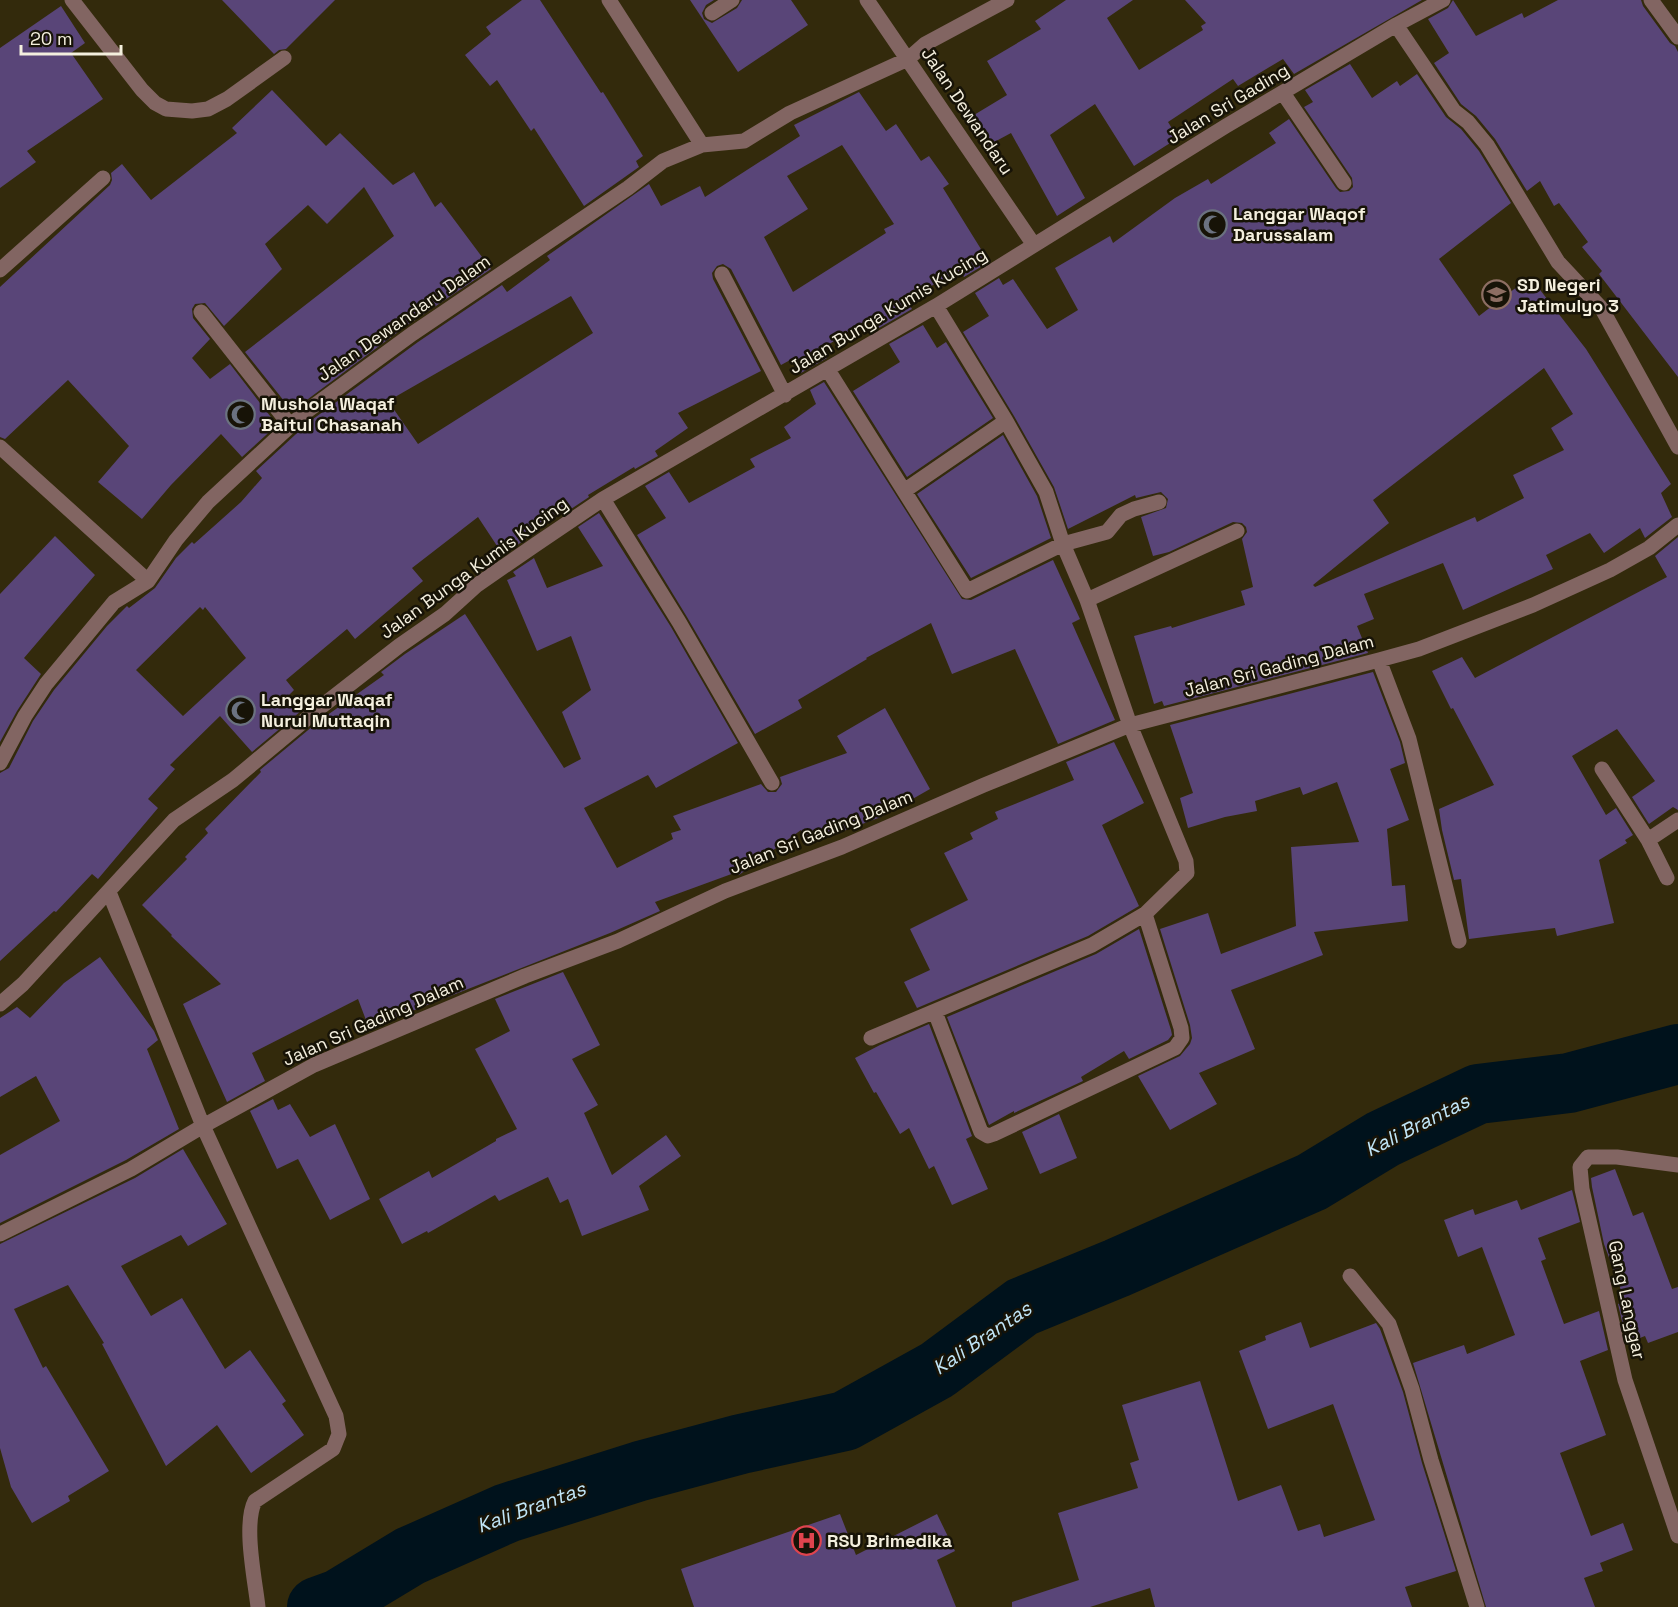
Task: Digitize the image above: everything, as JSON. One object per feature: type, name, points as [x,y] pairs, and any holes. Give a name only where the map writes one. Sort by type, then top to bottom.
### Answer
[{"type":"street","points":[[72,0],[142,90],[166,109],[192,111],[208,109],[227,99],[284,58]]},
{"type":"street","points":[[609,0],[702,145]]},
{"type":"street","points":[[712,13],[732,0]]},
{"type":"street","name":"Jalan Dewandaru","points":[[867,0],[1034,245]]},
{"type":"street","name":"Jalan Dewandaru Dalam","points":[[0,763],[46,684],[114,602],[148,581],[176,540],[208,502],[290,424],[412,334],[663,162],[702,145],[744,141],[790,113],[908,59],[925,44],[1007,0]]},
{"type":"street","name":"Jalan Sri Gading","points":[[1034,245],[1396,25],[1443,0]]},
{"type":"street","points":[[1651,0],[1678,37]]},
{"type":"street","points":[[1396,25],[1454,111],[1468,122],[1487,145],[1558,262],[1602,309],[1678,447]]},
{"type":"street","points":[[1283,93],[1344,183]]},
{"type":"street","points":[[0,270],[103,178]]},
{"type":"street","name":"Jalan Bunga Kumis Kucing","points":[[0,1004],[23,984],[174,820],[233,780],[322,706],[399,646],[445,614],[477,585],[603,499],[828,370],[1034,245]]},
{"type":"street","points":[[722,273],[785,395]]},
{"type":"street","points":[[871,1038],[1092,945],[1145,914],[1187,873],[1186,861],[1130,725],[1087,600],[1063,544],[1046,492],[936,306]]},
{"type":"street","points":[[201,312],[290,424]]},
{"type":"street","points":[[828,370],[967,591],[1063,544],[1107,532],[1121,515],[1150,503],[1159,502]]},
{"type":"street","points":[[904,490],[1006,421]]},
{"type":"street","points":[[0,447],[148,581]]},
{"type":"street","points":[[603,499],[679,622],[772,783]]},
{"type":"street","name":"Jalan Sri Gading Dalam","points":[[0,1234],[131,1169],[203,1126],[314,1065],[525,976],[618,941],[725,891],[831,851],[1130,725],[1419,649],[1533,605],[1610,570],[1649,548],[1678,525]]},
{"type":"street","points":[[1087,600],[1237,531]]},
{"type":"street","points":[[1379,660],[1409,739],[1459,941]]},
{"type":"street","points":[[1602,769],[1648,840],[1666,878]]},
{"type":"street","points":[[1648,840],[1678,820]]},
{"type":"street","points":[[109,892],[203,1126],[336,1416],[339,1434],[333,1449],[255,1501],[251,1509],[250,1527],[258,1607]]},
{"type":"street","points":[[935,1012],[981,1132],[988,1136],[994,1134],[1175,1048],[1182,1038],[1181,1028],[1145,914]]},
{"type":"street","name":"Gang Langgar","points":[[1678,1166],[1617,1157],[1588,1157],[1580,1167],[1582,1189],[1625,1380],[1678,1536]]},
{"type":"street","points":[[1350,1276],[1389,1324],[1412,1389],[1431,1460],[1477,1607]]},
{"type":"building","points":[[222,0],[335,0],[286,49],[274,54]]},
{"type":"building","points":[[522,0],[540,0],[601,93],[603,92],[643,156],[636,161],[639,167],[584,206],[534,128],[531,131],[497,80],[490,86],[465,55],[491,34],[486,27]]},
{"type":"building","points":[[690,0],[714,0],[706,5],[702,13],[704,19],[712,23],[737,8],[742,0],[791,0],[808,25],[738,72]]},
{"type":"building","points":[[1066,0],[1133,0],[1107,18],[1139,70],[1203,30],[1201,26],[1206,23],[1185,0],[1422,0],[1294,74],[1283,59],[1238,86],[1233,79],[1168,122],[1178,138],[1134,166],[1095,104],[1050,135],[1085,198],[1057,216],[1011,133],[985,147],[969,118],[1007,95],[987,61],[1041,29],[1035,21]]},
{"type":"building","points":[[1453,0],[1476,36],[1522,13],[1524,18],[1558,0],[1641,0],[1670,43],[1675,46],[1678,52],[1678,377],[1599,274],[1602,271],[1582,247],[1588,242],[1559,203],[1554,206],[1540,181],[1527,191],[1495,139],[1476,116],[1461,104],[1434,63],[1449,53],[1428,19],[1448,8]]},
{"type":"building","points":[[61,6],[85,43],[71,53],[103,99],[27,151],[36,162],[0,188],[0,48]]},
{"type":"building","points":[[1350,64],[1372,98],[1397,81],[1400,86],[1417,74],[1446,117],[1461,129],[1479,151],[1511,203],[1439,259],[1479,316],[1530,277],[1586,349],[1671,484],[1661,493],[1672,517],[1645,538],[1640,528],[1604,553],[1590,533],[1546,555],[1553,569],[1463,610],[1443,563],[1364,594],[1374,619],[1357,626],[1368,653],[1164,706],[1162,701],[1154,704],[1134,636],[1171,626],[1172,628],[1245,605],[1241,591],[1253,587],[1242,539],[1247,532],[1246,527],[1242,523],[1233,522],[1169,552],[1153,556],[1141,517],[1166,508],[1168,499],[1161,492],[1136,498],[1135,495],[1068,529],[1054,487],[963,332],[989,316],[975,293],[999,278],[1003,285],[1013,279],[1047,329],[1078,310],[1055,268],[1110,236],[1113,243],[1175,198],[1208,179],[1211,184],[1276,143],[1269,133],[1289,119],[1336,188],[1340,192],[1349,191],[1353,187],[1352,178],[1304,107],[1313,102],[1305,90]],"holes":[[[1544,368],[1573,414],[1551,428],[1564,450],[1513,475],[1524,498],[1477,522],[1475,517],[1315,587],[1313,585],[1389,523],[1373,500]]]},
{"type":"building","points":[[272,90],[326,146],[340,133],[393,185],[414,172],[435,207],[441,202],[491,269],[406,326],[292,411],[245,352],[394,236],[364,187],[327,224],[308,205],[265,244],[282,269],[224,326],[205,303],[195,304],[192,309],[193,318],[210,339],[192,358],[210,379],[230,364],[277,425],[242,457],[221,434],[171,485],[142,519],[98,482],[129,446],[68,380],[5,439],[0,437],[0,287],[110,185],[111,173],[122,164],[151,200],[237,133],[232,128]]},
{"type":"building","points":[[859,92],[886,131],[896,124],[921,161],[929,156],[949,184],[943,188],[989,262],[964,277],[960,271],[906,299],[912,309],[879,328],[872,317],[823,348],[827,358],[801,373],[794,358],[781,365],[731,269],[723,264],[717,266],[712,273],[713,279],[761,371],[678,413],[688,428],[655,451],[658,456],[635,469],[634,467],[588,495],[589,497],[568,511],[566,508],[524,533],[526,539],[503,555],[478,517],[412,568],[423,581],[355,639],[347,629],[286,680],[294,690],[289,695],[301,711],[252,752],[220,716],[170,765],[175,769],[148,799],[158,808],[98,879],[92,874],[56,912],[54,911],[0,961],[0,773],[9,768],[33,721],[54,690],[107,626],[127,606],[129,608],[155,588],[176,558],[192,542],[194,544],[241,502],[262,478],[256,471],[309,422],[418,342],[502,285],[507,292],[550,260],[547,256],[649,184],[661,206],[700,186],[705,197],[800,136],[794,125]],"holes":[[[842,145],[894,224],[884,229],[886,233],[793,292],[764,237],[808,209],[787,176]],[[571,296],[593,333],[418,444],[388,401]],[[200,607],[203,610],[205,607],[246,658],[183,716],[136,670]]]},
{"type":"building","points":[[923,325],[937,348],[946,342],[993,418],[907,477],[853,391],[900,362],[889,344]]},
{"type":"building","points":[[824,382],[962,599],[971,600],[1053,560],[1080,619],[1072,623],[1115,720],[1058,744],[1015,649],[952,674],[931,623],[866,658],[798,700],[802,708],[755,734],[637,535],[666,518],[645,486],[669,472],[689,503],[755,467],[750,459],[791,438],[784,427],[816,404],[810,390]]},
{"type":"building","points":[[1003,435],[1037,496],[1051,538],[971,578],[917,494]]},
{"type":"building","points":[[599,513],[671,627],[738,743],[656,788],[648,775],[584,808],[617,868],[673,839],[671,833],[681,830],[673,816],[761,784],[768,792],[776,792],[782,784],[780,777],[847,753],[837,736],[885,708],[930,789],[881,817],[806,845],[801,830],[739,875],[737,872],[655,902],[660,911],[369,1028],[358,999],[252,1053],[265,1081],[227,1102],[183,1004],[221,984],[142,905],[187,859],[185,857],[208,833],[205,829],[261,772],[260,770],[319,721],[384,675],[381,672],[465,614],[564,768],[581,759],[562,712],[591,690],[571,636],[537,651],[507,580],[516,576],[513,572],[534,558],[547,588],[603,566],[578,527]]},
{"type":"building","points":[[55,536],[95,575],[24,658],[41,674],[0,742],[0,594]]},
{"type":"building","points":[[1678,537],[1678,810],[1673,807],[1649,824],[1632,797],[1655,781],[1617,729],[1572,756],[1606,815],[1616,808],[1633,835],[1625,840],[1627,843],[1599,860],[1614,923],[1557,936],[1555,928],[1469,939],[1461,879],[1454,880],[1439,809],[1494,785],[1432,671],[1462,657],[1475,678],[1667,577],[1655,556]]},
{"type":"building","points":[[1373,672],[1400,742],[1405,763],[1390,769],[1409,820],[1387,829],[1392,886],[1405,885],[1408,921],[1314,932],[1323,955],[1231,990],[1255,1049],[1199,1073],[1217,1104],[1170,1130],[1138,1076],[1180,1056],[1192,1038],[1160,929],[1208,913],[1221,954],[1296,926],[1291,847],[1359,842],[1337,782],[1303,795],[1300,787],[1255,801],[1257,811],[1225,817],[1188,828],[1180,798],[1193,793],[1170,725]]},
{"type":"building","points":[[1114,742],[1144,803],[1102,825],[1139,906],[1088,936],[917,1008],[904,982],[930,970],[910,929],[968,900],[944,853],[973,839],[970,833],[998,819],[995,812],[1074,780],[1066,762]]},
{"type":"building","points":[[1139,929],[1172,1035],[1168,1040],[1129,1059],[1124,1051],[1081,1077],[1083,1081],[1014,1113],[1014,1111],[989,1125],[947,1017],[1096,954]]},
{"type":"building","points":[[100,957],[154,1031],[158,1040],[147,1049],[179,1129],[126,1160],[0,1223],[0,1155],[60,1121],[36,1076],[0,1097],[0,1018],[17,1007],[30,1018],[64,983]]},
{"type":"building","points":[[563,972],[600,1045],[572,1059],[598,1105],[584,1113],[612,1175],[666,1135],[681,1156],[639,1186],[649,1210],[582,1236],[568,1199],[560,1203],[548,1177],[499,1201],[495,1195],[428,1233],[427,1231],[402,1244],[379,1199],[429,1171],[432,1178],[496,1139],[517,1129],[475,1049],[510,1031],[495,999]]},
{"type":"building","points":[[929,1024],[972,1136],[966,1139],[988,1189],[952,1205],[934,1166],[929,1169],[909,1128],[900,1134],[855,1058]]},
{"type":"building","points":[[273,1099],[278,1110],[290,1104],[310,1137],[335,1124],[370,1199],[330,1220],[298,1159],[277,1169],[250,1111]]},
{"type":"building","points":[[1059,1114],[1077,1158],[1040,1174],[1022,1132]]},
{"type":"building","points":[[183,1149],[227,1224],[188,1246],[181,1235],[121,1266],[151,1316],[182,1298],[225,1369],[250,1350],[286,1401],[282,1404],[304,1435],[251,1473],[217,1425],[166,1466],[102,1344],[104,1343],[68,1285],[14,1309],[43,1368],[46,1366],[109,1471],[68,1496],[70,1501],[32,1523],[11,1487],[0,1448],[0,1244],[135,1178]]},
{"type":"building","points":[[1615,1169],[1633,1216],[1643,1212],[1672,1289],[1678,1287],[1678,1332],[1648,1343],[1645,1336],[1627,1343],[1618,1304],[1625,1301],[1604,1244],[1592,1187],[1591,1178]]},
{"type":"building","points":[[1572,1190],[1580,1222],[1538,1238],[1546,1259],[1541,1261],[1564,1324],[1599,1311],[1608,1350],[1580,1361],[1606,1435],[1560,1453],[1591,1536],[1623,1523],[1633,1550],[1600,1563],[1603,1571],[1584,1578],[1595,1607],[1486,1607],[1413,1363],[1464,1345],[1467,1354],[1515,1335],[1482,1247],[1458,1257],[1444,1220],[1473,1209],[1475,1215],[1517,1200],[1521,1210]]},
{"type":"building","points":[[1301,1322],[1310,1348],[1376,1323],[1380,1329],[1403,1392],[1422,1463],[1456,1571],[1405,1587],[1412,1607],[1155,1607],[1150,1588],[1090,1607],[1012,1607],[1012,1602],[1079,1580],[1058,1513],[1138,1488],[1130,1463],[1139,1460],[1122,1405],[1200,1381],[1238,1501],[1281,1485],[1298,1531],[1320,1524],[1324,1537],[1375,1520],[1333,1404],[1268,1429],[1239,1351],[1266,1340],[1265,1336]]},
{"type":"building","name":"RSU Brimedika","points":[[840,1514],[856,1555],[937,1514],[955,1551],[937,1560],[956,1607],[694,1607],[681,1569]]},
{"type":"waterway","name":"Kali Brantas","points":[[317,1607],[339,1599],[410,1556],[507,1513],[640,1471],[741,1444],[845,1421],[937,1370],[1022,1307],[1312,1182],[1383,1139],[1478,1094],[1569,1083],[1678,1054]]},
{"type":"place","name":"Langgar Waqof Darussalam","points":[[1212,224]]},
{"type":"place","name":"SD Negeri Jatimulyo 3","points":[[1496,295]]},
{"type":"place","name":"Mushola Waqaf Baitul Chasanah","points":[[240,414]]},
{"type":"place","name":"Langgar Waqaf Nurul Muttaqin","points":[[240,710]]},
{"type":"place","name":"RSU Brimedika","points":[[806,1541]]}]
